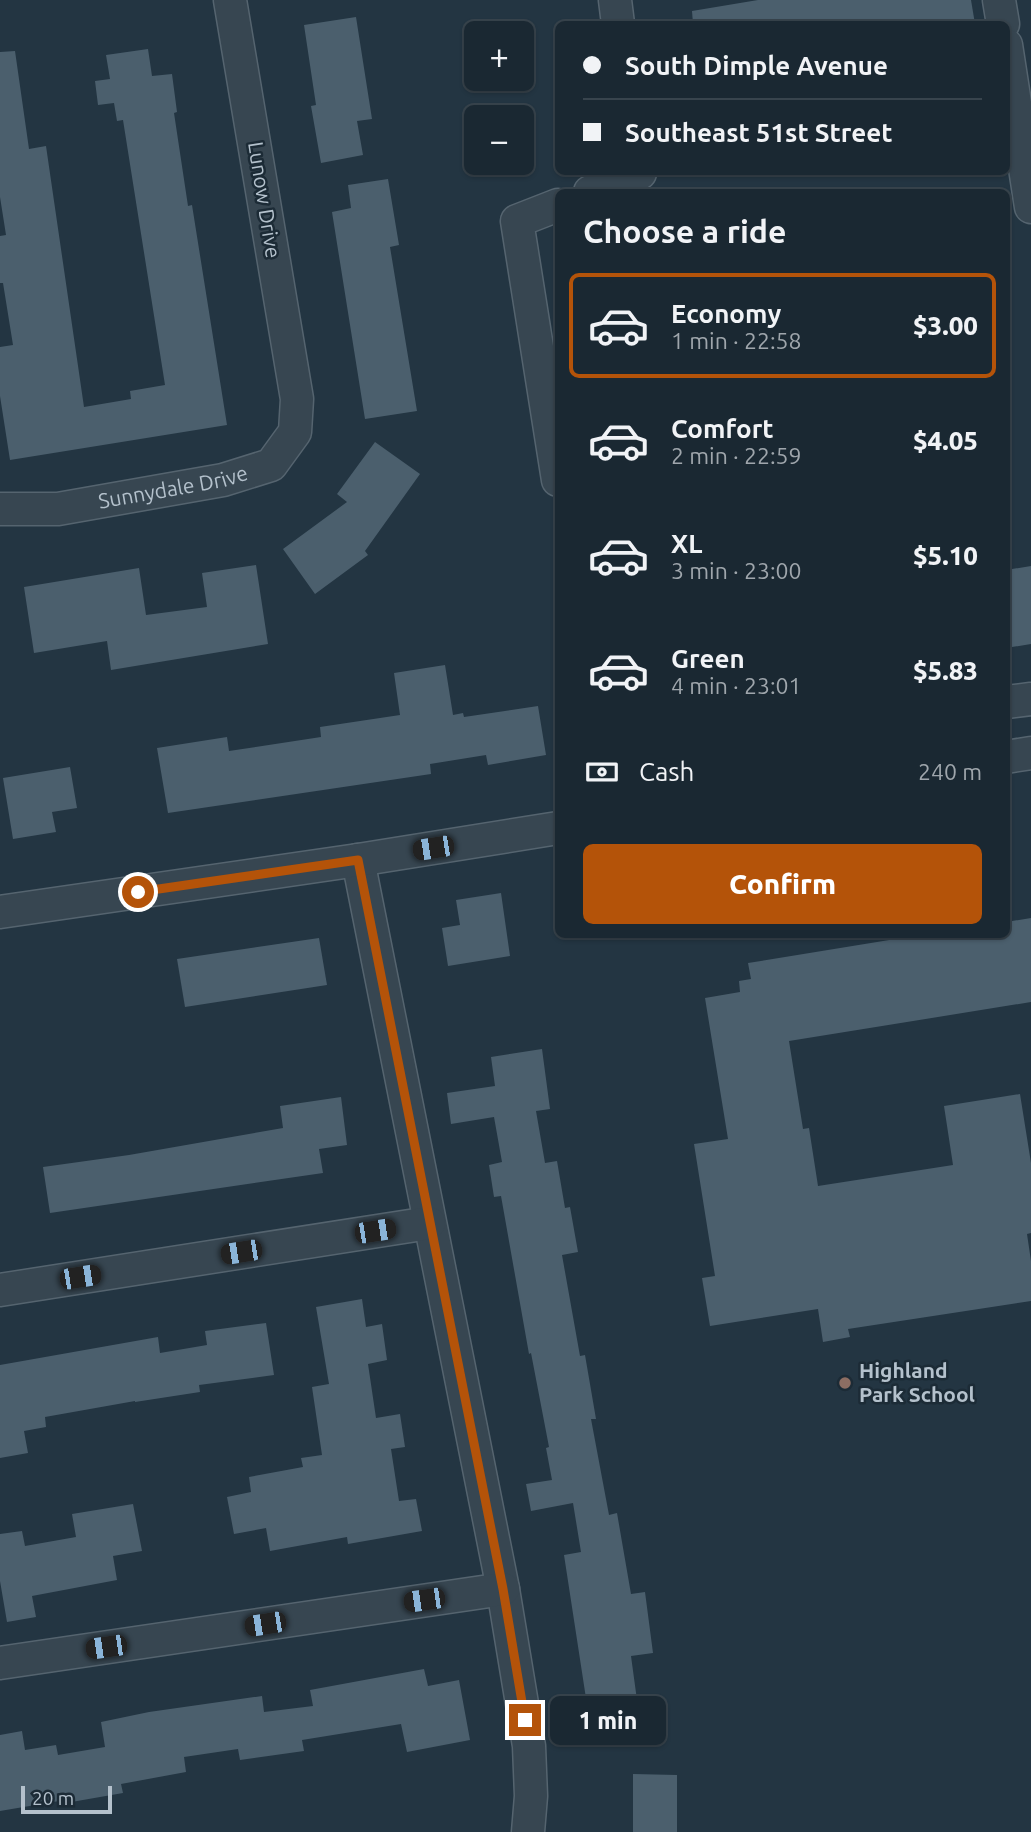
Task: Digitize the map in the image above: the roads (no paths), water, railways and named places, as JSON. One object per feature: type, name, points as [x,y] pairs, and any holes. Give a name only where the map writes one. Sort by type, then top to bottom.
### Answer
[{"type":"street","name":"Lunow Drive","points":[[230,0],[297,399]]},
{"type":"street","points":[[615,0],[618,21]]},
{"type":"street","points":[[999,0],[1002,21]]},
{"type":"street","points":[[1010,60],[1024,109],[1031,207]]},
{"type":"street","points":[[597,189],[632,175]]},
{"type":"street","points":[[555,206],[517,221],[555,461]]},
{"type":"street","name":"Sunnydale Drive","points":[[0,509],[58,509],[223,480],[271,465],[295,432],[297,399]]},
{"type":"street","points":[[1010,702],[1031,699]]},
{"type":"street","points":[[1010,756],[1031,753]]},
{"type":"street","points":[[0,912],[555,828]]},
{"type":"street","points":[[358,860],[503,1589],[529,1746],[531,1796],[527,1832]]},
{"type":"street","points":[[0,1290],[429,1223]]},
{"type":"street","points":[[0,1663],[503,1589]]},
{"type":"place","name":"Highland Park School","points":[[845,1383]]}]
